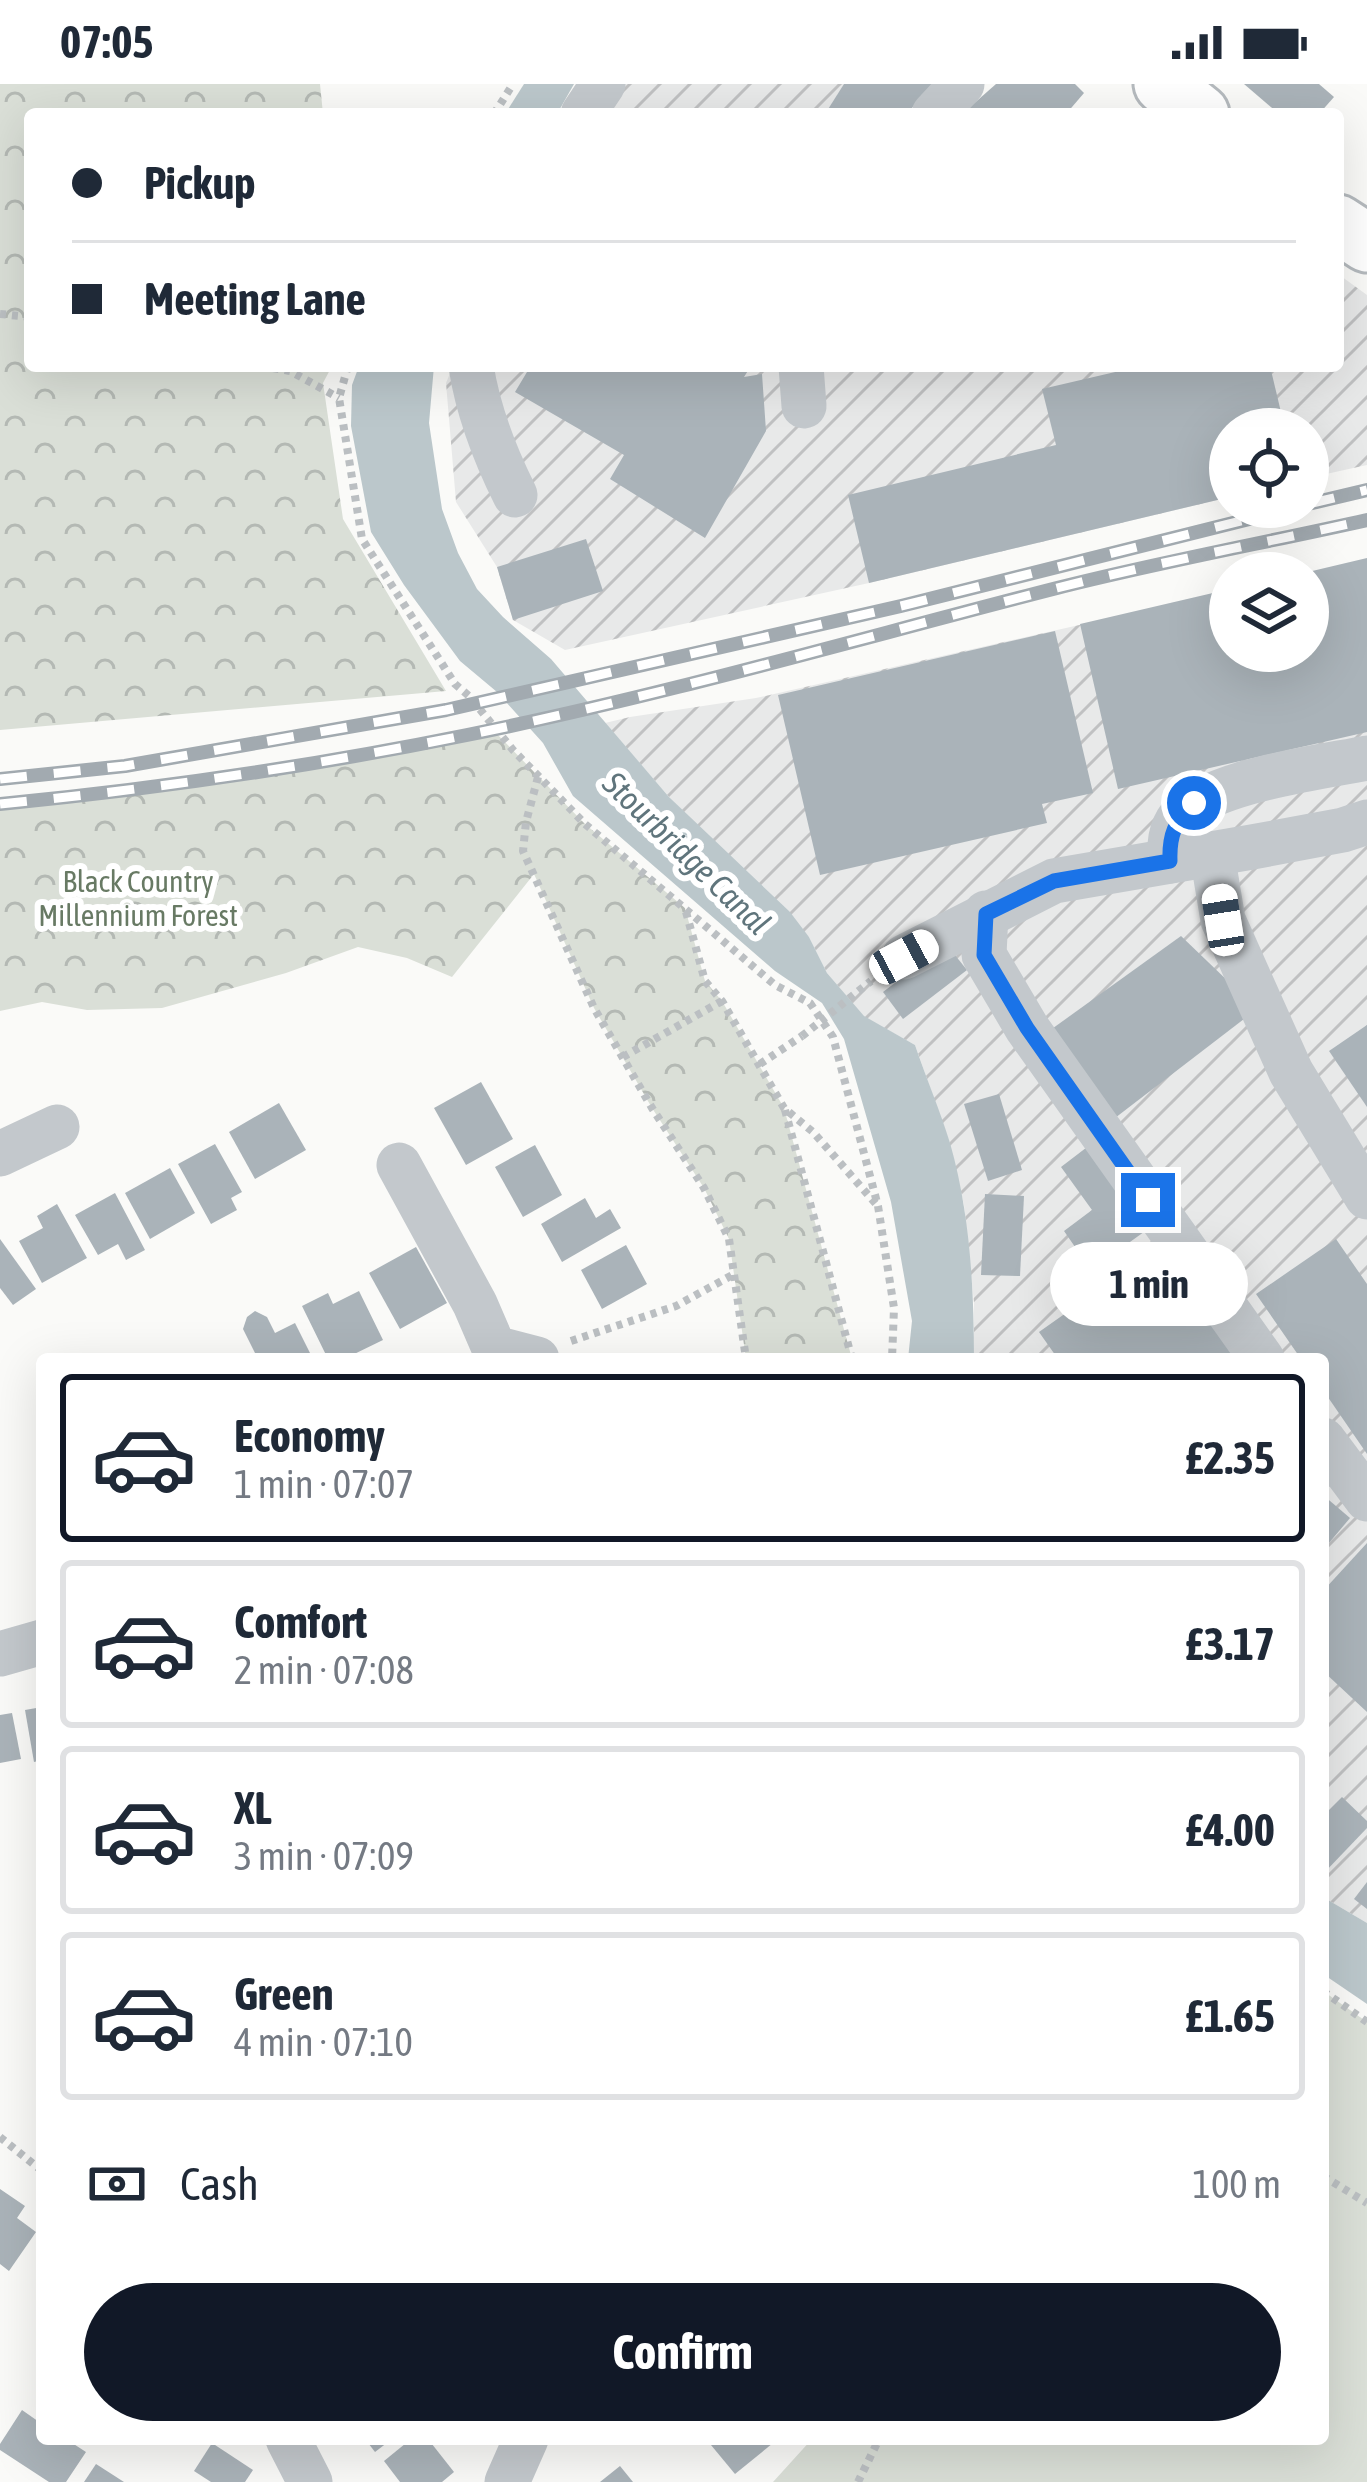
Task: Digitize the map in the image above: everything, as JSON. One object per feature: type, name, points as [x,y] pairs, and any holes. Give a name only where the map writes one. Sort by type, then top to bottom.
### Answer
[{"type":"street","points":[[940,108],[962,84]]},
{"type":"street","points":[[472,372],[500,465],[515,495]]},
{"type":"street","points":[[1367,758],[1246,782],[1194,803],[1178,819],[1169,841],[1191,858],[1291,1072],[1367,1197]]},
{"type":"street","points":[[888,969],[1054,881],[1342,830],[1367,821]]},
{"type":"street","points":[[986,914],[984,955],[1027,1028],[1258,1353]]},
{"type":"street","points":[[4,1144],[57,1127]]},
{"type":"street","points":[[399,1165],[475,1304],[509,1353]]},
{"type":"street","points":[[1329,1448],[1367,1499]]},
{"type":"street","points":[[0,1654],[36,1644]]},
{"type":"street","points":[[291,2445],[310,2482]]},
{"type":"street","points":[[507,2482],[523,2445]]},
{"type":"path","points":[[292,372],[340,398]]},
{"type":"path","points":[[346,372],[340,398],[362,539],[455,684],[585,824],[775,985],[810,1003],[832,1037],[878,1206],[894,1308],[892,1353]]},
{"type":"path","points":[[539,776],[523,851],[594,1008],[704,1188],[729,1239],[745,1353]]},
{"type":"path","points":[[685,908],[705,981],[722,1000],[784,1108],[850,1353]]},
{"type":"path","points":[[760,1064],[888,969]]},
{"type":"path","points":[[623,1057],[722,1000]]},
{"type":"path","points":[[784,1108],[813,1132],[878,1206]]},
{"type":"path","points":[[517,1353],[660,1312],[736,1274]]},
{"type":"path","points":[[1329,1995],[1367,2023]]},
{"type":"path","points":[[0,2137],[36,2165]]},
{"type":"path","points":[[1329,2180],[1367,2203]]},
{"type":"path","points":[[858,2482],[875,2445]]},
{"type":"shaded area","points":[[609,84],[935,84],[912,108],[592,108]]},
{"type":"shaded area","points":[[1344,278],[1367,295],[1367,465],[1329,473],[1329,408],[1209,408],[1209,502],[869,583],[565,650],[513,620],[497,567],[456,502],[446,383],[451,372],[1344,372]]},
{"type":"shaded area","points":[[1367,560],[1367,1923],[1329,1901],[1329,1353],[974,1353],[964,1205],[949,1141],[915,1045],[864,1017],[827,973],[809,937],[669,797],[605,723],[756,698],[1209,596],[1209,672],[1329,672],[1329,619]]},
{"type":"green space","points":[[0,84],[320,84],[322,108],[24,108],[24,372],[329,372],[323,383],[343,519],[446,691],[0,730]]},
{"type":"green space","name":"Black Country Millennium Forest","points":[[493,730],[585,824],[685,908],[705,981],[722,1001],[784,1108],[850,1353],[745,1353],[729,1239],[704,1188],[594,1008],[534,874],[452,977],[407,958],[358,947],[162,1008],[87,1010],[42,1002],[0,1011],[0,808],[182,784]]},
{"type":"green space","points":[[1329,1995],[1367,2022],[1367,2482],[773,2482],[807,2445],[1329,2445]]},
{"type":"water","points":[[524,84],[574,84],[560,108],[509,108]]},
{"type":"water","name":"Stourbridge Canal","points":[[357,372],[433,372],[429,423],[442,509],[477,589],[551,659],[669,797],[790,912],[827,973],[864,1016],[915,1045],[950,1143],[962,1196],[972,1277],[974,1353],[909,1353],[912,1321],[891,1202],[844,1039],[822,1003],[775,971],[573,796],[543,743],[497,692],[460,661],[404,585],[371,532],[351,426]]},
{"type":"water","points":[[1329,1901],[1367,1923],[1367,2004],[1329,1978]]},
{"type":"building","points":[[844,84],[935,84],[912,108],[829,108]]},
{"type":"building","points":[[996,84],[1075,84],[1084,93],[1071,108],[969,108]]},
{"type":"building","points":[[1244,84],[1319,84],[1334,97],[1324,108],[1272,108]]},
{"type":"building","points":[[527,372],[762,374],[766,431],[705,538],[610,479],[624,455],[515,392]]},
{"type":"building","points":[[1115,372],[1271,372],[1280,408],[1209,408],[1209,502],[869,583],[848,495],[1056,445],[1042,389]]},
{"type":"building","points":[[586,539],[603,591],[513,620],[497,567]]},
{"type":"building","points":[[1367,558],[1367,732],[1118,789],[1080,624],[1209,594],[1209,672],[1329,672],[1329,567]]},
{"type":"building","points":[[1055,631],[1093,793],[1042,804],[1047,823],[820,875],[778,695]]},
{"type":"building","points":[[1181,936],[1257,1009],[1115,1118],[1049,1031]]},
{"type":"building","points":[[946,944],[967,970],[903,1019],[883,992]]},
{"type":"building","points":[[1367,1025],[1367,1107],[1329,1051]]},
{"type":"building","points":[[481,1082],[513,1139],[466,1165],[434,1108]]},
{"type":"building","points":[[999,1094],[1022,1170],[988,1181],[964,1104]]},
{"type":"building","points":[[279,1103],[306,1150],[255,1179],[229,1132]]},
{"type":"building","points":[[1095,1141],[1155,1224],[1091,1270],[1064,1231],[1092,1210],[1061,1167]]},
{"type":"building","points":[[215,1144],[242,1192],[231,1198],[237,1210],[211,1224],[178,1164]]},
{"type":"building","points":[[535,1145],[562,1195],[523,1217],[495,1167]]},
{"type":"building","points":[[170,1168],[195,1213],[150,1239],[125,1193]]},
{"type":"building","points":[[115,1193],[145,1250],[126,1260],[118,1244],[98,1255],[75,1215]]},
{"type":"building","points":[[985,1194],[1024,1196],[1020,1276],[981,1275]]},
{"type":"building","points":[[585,1198],[596,1218],[610,1209],[621,1228],[562,1262],[541,1224]]},
{"type":"building","points":[[57,1204],[87,1258],[42,1283],[19,1241],[43,1228],[37,1216]]},
{"type":"building","points":[[0,1239],[36,1289],[13,1305],[0,1288]]},
{"type":"building","points":[[1336,1239],[1367,1284],[1367,1454],[1329,1399],[1329,1353],[1297,1353],[1256,1294]]},
{"type":"building","points":[[626,1245],[647,1284],[602,1309],[581,1270]]},
{"type":"building","points":[[416,1247],[447,1303],[400,1329],[369,1273]]},
{"type":"building","points":[[1173,1258],[1240,1353],[1054,1353],[1039,1332],[1141,1260],[1150,1274]]},
{"type":"building","points":[[359,1291],[383,1340],[356,1353],[325,1353],[302,1306],[328,1293],[333,1304]]},
{"type":"building","points":[[255,1311],[267,1317],[275,1333],[295,1323],[310,1353],[255,1353],[243,1329]]},
{"type":"building","points":[[1329,1500],[1350,1518],[1329,1543]]},
{"type":"building","points":[[1367,1543],[1367,1712],[1329,1677],[1329,1584]]},
{"type":"building","points":[[36,1708],[34,1762],[25,1710]]},
{"type":"building","points":[[12,1713],[21,1759],[0,1763],[0,1715]]},
{"type":"building","points":[[1342,1797],[1367,1821],[1367,1828],[1329,1868],[1329,1810]]},
{"type":"building","points":[[1367,1882],[1367,1909],[1354,1899]]},
{"type":"building","points":[[0,2189],[25,2206],[17,2218],[36,2232],[9,2271],[0,2264]]},
{"type":"building","points":[[22,2410],[36,2420],[36,2445],[75,2445],[86,2452],[66,2482],[49,2482],[0,2450]]},
{"type":"building","points":[[211,2445],[253,2470],[245,2482],[211,2482],[194,2471]]},
{"type":"building","points":[[404,2445],[433,2445],[454,2472],[442,2482],[400,2482],[384,2461]]},
{"type":"building","points":[[711,2445],[771,2445],[735,2474]]},
{"type":"building","points":[[96,2464],[124,2482],[84,2482]]},
{"type":"building","points":[[620,2466],[633,2482],[600,2482]]},
{"type":"railway","points":[[1329,499],[1367,490]]},
{"type":"railway","points":[[0,804],[234,776],[467,735],[689,684],[1095,579],[1367,520]]},
{"type":"railway","points":[[0,779],[125,766],[446,710],[901,606],[1213,528]]},
{"type":"route","points":[[1148,1200],[1027,1028],[984,955],[986,914],[1054,881],[1170,861],[1169,841],[1178,819],[1194,803]]}]
